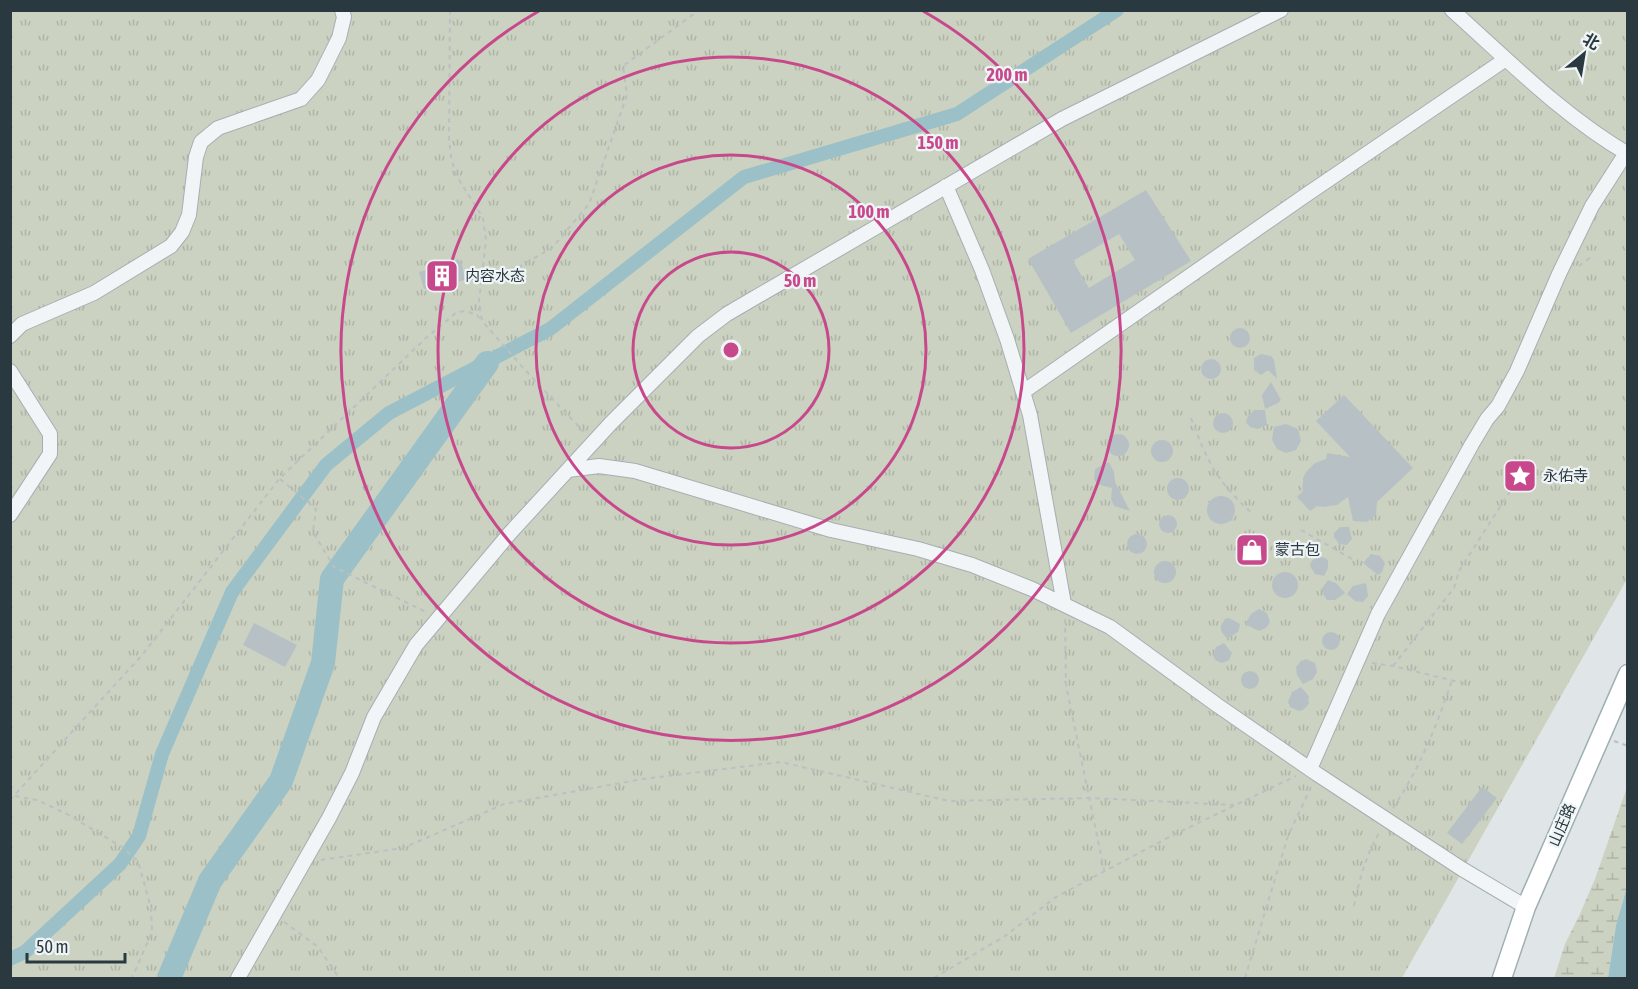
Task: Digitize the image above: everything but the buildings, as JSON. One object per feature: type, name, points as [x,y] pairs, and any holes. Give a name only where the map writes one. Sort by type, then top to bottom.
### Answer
[{"type":"main road","name":"山庄路","points":[[1502,978],[1526,907],[1628,674]]},
{"type":"lane","points":[[10,336],[22,324],[94,293],[171,246],[182,231],[189,215],[196,157],[201,142],[218,128],[301,99],[318,80],[339,38],[344,17],[342,10]]},
{"type":"lane","points":[[238,978],[352,773],[374,717],[416,645],[510,533],[594,442],[698,336],[728,314],[1062,119],[1281,10]]},
{"type":"lane","points":[[1313,772],[1357,660],[1378,614],[1487,419],[1498,406],[1517,371],[1559,274],[1592,206],[1627,154],[1601,139],[1452,10]]},
{"type":"lane","points":[[1023,392],[1506,59]]},
{"type":"lane","points":[[946,186],[982,270],[1030,416],[1064,604]]},
{"type":"lane","points":[[10,371],[50,434],[50,454],[10,515]]},
{"type":"lane","points":[[568,470],[598,466],[635,471],[831,530],[918,549],[972,565],[1064,604],[1110,627],[1313,772],[1526,907]]},
{"type":"path","points":[[450,10],[450,158],[462,188],[483,218],[486,240],[479,301],[482,321]]},
{"type":"path","points":[[483,275],[519,267],[552,248],[589,204],[627,95],[623,66],[699,10]]},
{"type":"path","points":[[10,800],[143,654],[280,478],[426,338],[457,312],[466,311],[477,315],[489,331],[594,442]]},
{"type":"path","points":[[1191,418],[1207,458],[1220,481],[1253,514]]},
{"type":"path","points":[[280,478],[316,509],[313,532],[334,567],[438,618]]},
{"type":"path","points":[[1393,666],[1454,588],[1459,572],[1514,485]]},
{"type":"path","points":[[1301,530],[1354,560]]},
{"type":"path","points":[[1064,604],[1066,685],[1105,871]]},
{"type":"path","points":[[1357,660],[1393,666],[1467,684]]},
{"type":"path","points":[[1354,906],[1371,846],[1420,762],[1436,728],[1452,680]]},
{"type":"path","points":[[304,862],[403,848],[504,804],[643,779],[781,762],[949,801],[1090,798],[1234,806]]},
{"type":"path","points":[[934,978],[1005,936],[1056,897],[1234,806],[1313,772]]},
{"type":"path","points":[[1245,978],[1288,836],[1313,772]]},
{"type":"path","points":[[15,796],[37,800],[68,814],[122,847],[138,861],[150,908],[152,932],[132,978]]},
{"type":"path","points":[[274,914],[318,947],[339,978]]},
{"type":"green space","points":[[10,11],[1627,11],[1627,579],[1402,978],[11,978]]},
{"type":"green space","points":[[1627,787],[1627,887],[1616,925],[1608,978],[1554,978],[1565,944],[1595,879]]},
{"type":"water","points":[[1627,887],[1627,978],[1608,978],[1616,925]]},
{"type":"waterway","points":[[10,959],[25,952],[120,864],[139,836],[162,754],[232,592],[326,465],[389,413],[550,329],[744,177],[957,114],[1117,10]]},
{"type":"waterway","points":[[169,978],[210,881],[281,781],[323,663],[332,579],[487,363]]},
{"type":"place","name":"内容水态","points":[[442,276]]},
{"type":"place","name":"永佑寺","points":[[1520,476]]},
{"type":"place","name":"蒙古包","points":[[1252,550]]}]
